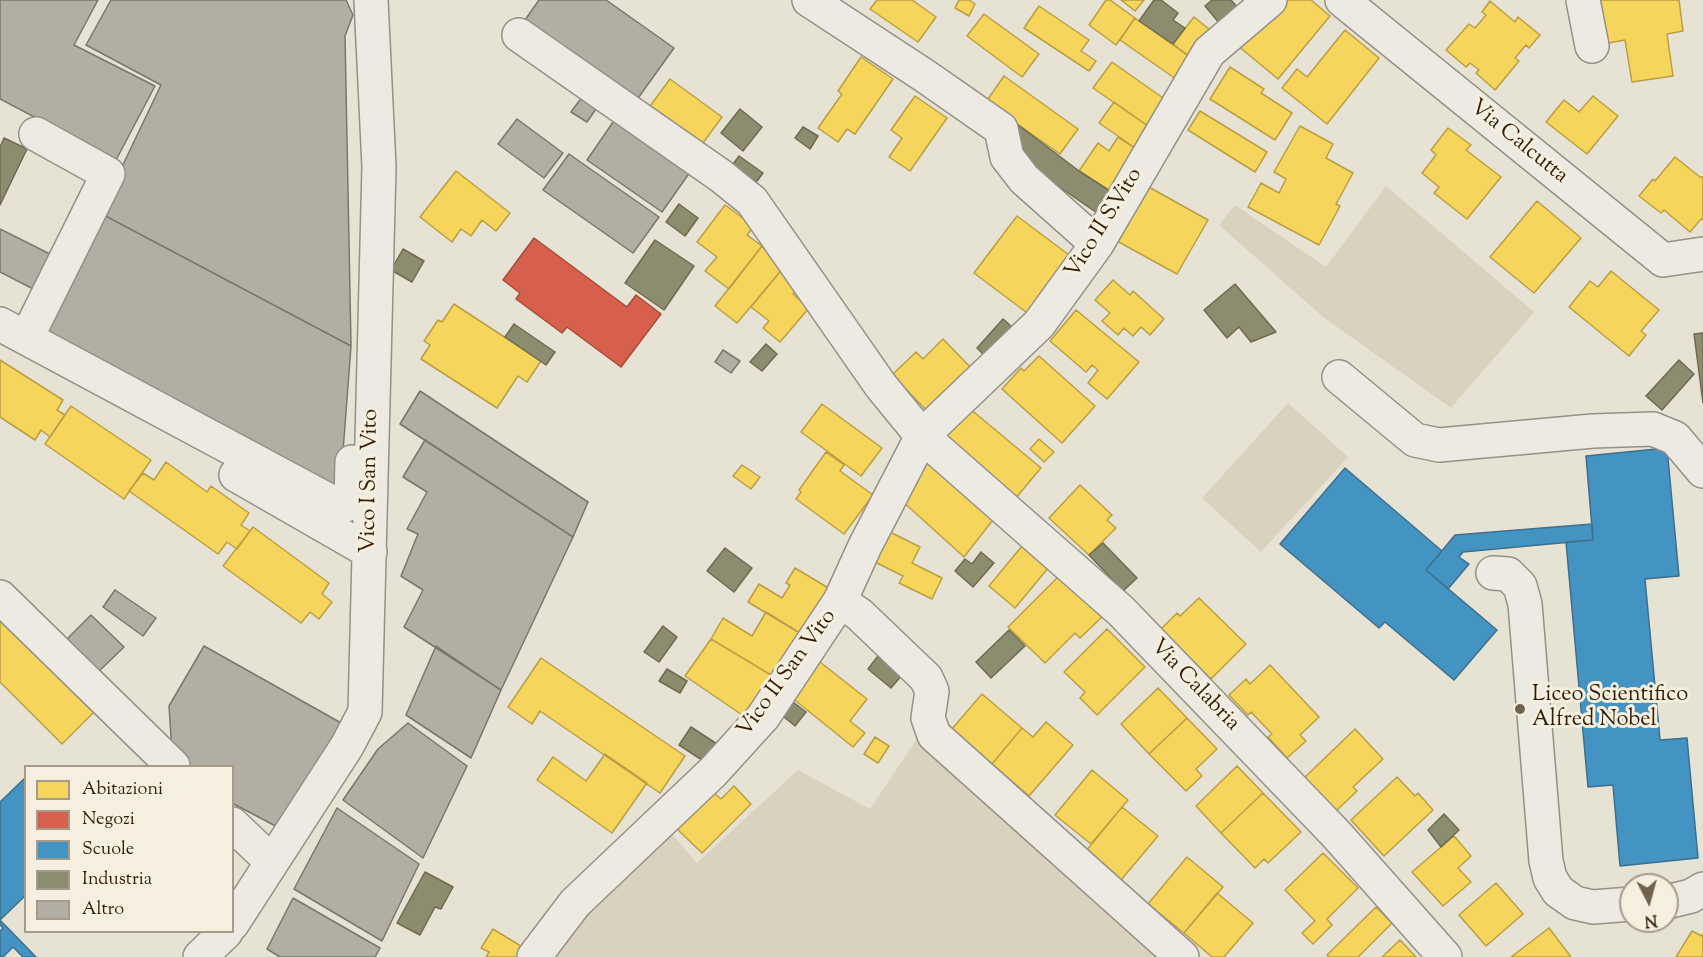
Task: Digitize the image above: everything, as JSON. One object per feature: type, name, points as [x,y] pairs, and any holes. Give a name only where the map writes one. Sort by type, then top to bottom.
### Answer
[{"type":"street","points":[[809,0],[1001,129],[1007,157],[1024,179],[1097,244]]},
{"type":"street","name":"Vico II S.Vito","points":[[922,436],[1039,324],[1097,244],[1209,52],[1270,0]]},
{"type":"street","name":"Via Calcutta","points":[[1342,0],[1663,260],[1703,254]]},
{"type":"street","points":[[1583,0],[1593,45]]},
{"type":"street","points":[[9,336],[341,507],[351,503],[367,15]]},
{"type":"street","name":"Vico I San Vito","points":[[234,921],[347,746],[365,712],[379,167],[367,15]]},
{"type":"street","name":"Via Calabria","points":[[519,35],[721,176],[752,201],[881,386],[922,436],[1121,611],[1336,834],[1445,957]]},
{"type":"street","points":[[9,336],[108,174],[36,134]]},
{"type":"street","points":[[9,336],[73,380],[370,552]]},
{"type":"street","points":[[1339,377],[1414,440],[1439,445],[1593,431],[1653,429],[1676,438],[1703,471]]},
{"type":"street","name":"Vico II San Vito","points":[[534,957],[575,903],[712,772],[763,717],[840,601],[865,546],[922,436]]},
{"type":"street","points":[[1493,573],[1508,574],[1520,585],[1525,604],[1546,861],[1550,878],[1558,891],[1575,903],[1593,908],[1619,905]]},
{"type":"street","points":[[0,597],[172,765]]},
{"type":"street","points":[[840,601],[859,614],[926,678],[932,691],[928,718],[934,735],[1182,957]]},
{"type":"street","points":[[234,826],[272,862]]},
{"type":"street","points":[[1679,899],[1691,896],[1703,889]]},
{"type":"street","points":[[200,957],[225,933]]},
{"type":"shaded area","points":[[1386,186],[1534,312],[1451,408],[1323,317],[1219,225],[1235,205],[1326,267]]},
{"type":"shaded area","points":[[1288,403],[1348,457],[1261,552],[1202,498]]},
{"type":"shaded area","points":[[918,737],[1159,957],[545,957],[583,906],[669,831],[697,863],[798,770],[870,809]]},
{"type":"building: Abitazioni","points":[[877,0],[912,0],[936,17],[918,42],[870,9]]},
{"type":"building: Abitazioni","points":[[959,0],[969,0],[975,4],[969,16],[955,8]]},
{"type":"building: Abitazioni","points":[[1106,0],[1110,0],[1135,18],[1116,45],[1089,25]]},
{"type":"building: Abitazioni","points":[[1121,0],[1144,0],[1135,11]]},
{"type":"building: Abitazioni","points":[[1282,0],[1311,0],[1330,16],[1278,79],[1237,45]]},
{"type":"building: Abitazioni","points":[[1597,0],[1679,0],[1683,31],[1667,34],[1673,76],[1632,82],[1625,40],[1603,44]]},
{"type":"building: Abitazioni","points":[[1490,1],[1515,22],[1518,17],[1540,35],[1529,48],[1526,45],[1515,58],[1519,61],[1495,90],[1476,73],[1479,70],[1470,63],[1466,67],[1446,50],[1469,24],[1475,28],[1486,15],[1482,12]]},
{"type":"building: Abitazioni","points":[[1039,6],[1089,40],[1081,51],[1096,61],[1089,71],[1024,28]]},
{"type":"building: Abitazioni","points":[[984,14],[1039,54],[1022,77],[967,36]]},
{"type":"building: Abitazioni","points":[[1194,17],[1220,38],[1197,62],[1173,44]]},
{"type":"building: Abitazioni","points":[[1135,18],[1197,62],[1183,84],[1120,40]]},
{"type":"building: Abitazioni","points":[[1345,30],[1379,58],[1327,124],[1282,88],[1297,69],[1307,77]]},
{"type":"building: Abitazioni","points":[[861,57],[893,79],[855,134],[847,129],[838,142],[818,128],[842,94],[838,91]]},
{"type":"building: Abitazioni","points":[[1112,62],[1173,105],[1155,131],[1093,88]]},
{"type":"building: Abitazioni","points":[[1230,67],[1264,89],[1261,93],[1292,113],[1275,140],[1210,99]]},
{"type":"building: Abitazioni","points":[[1004,76],[1078,129],[1060,154],[986,102]]},
{"type":"building: Abitazioni","points":[[670,79],[722,117],[700,147],[648,109]]},
{"type":"building: Abitazioni","points":[[915,96],[947,118],[910,171],[889,157],[902,138],[891,130]]},
{"type":"building: Abitazioni","points":[[1593,96],[1618,116],[1587,154],[1546,122],[1564,100],[1579,112]]},
{"type":"building: Abitazioni","points":[[1114,102],[1155,131],[1141,152],[1099,123]]},
{"type":"building: Abitazioni","points":[[1200,111],[1267,152],[1255,172],[1188,130]]},
{"type":"building: Abitazioni","points":[[1300,126],[1333,144],[1326,158],[1353,173],[1336,204],[1340,206],[1319,245],[1248,207],[1261,183],[1279,193],[1286,179],[1274,172]]},
{"type":"building: Abitazioni","points":[[1448,128],[1471,145],[1466,150],[1501,177],[1467,219],[1434,193],[1439,187],[1422,173],[1436,155],[1431,150]]},
{"type":"building: Abitazioni","points":[[1118,137],[1141,152],[1113,193],[1079,171],[1098,143],[1109,151]]},
{"type":"building: Abitazioni","points":[[1675,157],[1703,177],[1703,220],[1701,219],[1690,232],[1664,210],[1661,213],[1639,196]]},
{"type":"building: Abitazioni","points":[[456,171],[510,213],[496,231],[482,220],[471,236],[461,229],[452,242],[420,217]]},
{"type":"building: Abitazioni","points":[[1147,186],[1208,220],[1177,274],[1117,241]]},
{"type":"building: Abitazioni","points":[[1537,201],[1581,238],[1534,293],[1490,257]]},
{"type":"building: Abitazioni","points":[[725,205],[754,226],[747,235],[762,246],[729,289],[705,271],[717,257],[697,242]]},
{"type":"building: Abitazioni","points":[[1017,216],[1077,261],[1034,318],[974,273]]},
{"type":"building: Abitazioni","points":[[762,246],[784,267],[737,323],[715,306]]},
{"type":"building: Abitazioni","points":[[784,267],[803,282],[793,294],[809,308],[780,342],[763,328],[769,321],[751,307]]},
{"type":"building: Abitazioni","points":[[1611,271],[1659,310],[1641,331],[1646,335],[1629,356],[1569,307],[1590,281],[1598,287]]},
{"type":"building: Abitazioni","points":[[1113,280],[1130,295],[1133,291],[1164,319],[1150,335],[1141,327],[1133,336],[1124,328],[1118,335],[1102,321],[1110,313],[1095,300]]},
{"type":"building: Abitazioni","points":[[454,304],[541,361],[527,382],[518,376],[497,408],[421,359],[430,345],[424,341],[438,320],[442,322]]},
{"type":"building: Abitazioni","points":[[1076,310],[1139,362],[1107,399],[1088,383],[1098,370],[1092,365],[1086,372],[1050,341]]},
{"type":"building: Abitazioni","points":[[943,339],[975,372],[931,415],[892,375],[916,352],[923,359]]},
{"type":"building: Abitazioni","points":[[1039,356],[1095,406],[1062,443],[1002,389],[1021,368],[1024,371]]},
{"type":"building: Abitazioni","points":[[0,360],[63,400],[57,410],[65,415],[50,437],[41,430],[35,440],[0,417]]},
{"type":"building: Abitazioni","points":[[822,404],[882,448],[861,476],[801,432]]},
{"type":"building: Abitazioni","points":[[71,406],[151,460],[124,499],[45,444]]},
{"type":"building: Abitazioni","points":[[969,408],[1041,468],[1014,500],[942,440]]},
{"type":"building: Abitazioni","points":[[1039,439],[1054,452],[1044,462],[1030,449]]},
{"type":"building: Abitazioni","points":[[826,452],[844,465],[840,471],[873,495],[844,534],[796,499],[801,492],[799,490]]},
{"type":"building: Abitazioni","points":[[928,458],[996,516],[964,557],[900,499]]},
{"type":"building: Abitazioni","points":[[166,462],[207,492],[211,486],[249,513],[241,525],[250,531],[237,549],[227,542],[218,554],[129,491],[143,473],[154,480]]},
{"type":"building: Abitazioni","points":[[742,465],[760,477],[751,489],[733,476]]},
{"type":"building: Abitazioni","points":[[1080,485],[1112,515],[1107,520],[1116,528],[1089,555],[1049,518]]},
{"type":"building: Abitazioni","points":[[253,527],[329,583],[322,594],[332,602],[319,619],[310,612],[301,623],[223,566]]},
{"type":"building: Abitazioni","points":[[884,529],[920,547],[912,563],[942,578],[932,599],[899,583],[903,576],[869,559]]},
{"type":"building: Abitazioni","points":[[1022,546],[1049,567],[1015,608],[989,586]]},
{"type":"building: Abitazioni","points":[[795,568],[830,589],[803,635],[748,602],[759,584],[782,598],[790,585],[786,583]]},
{"type":"building: Abitazioni","points":[[1060,575],[1102,617],[1080,638],[1075,633],[1045,663],[1008,627]]},
{"type":"building: Abitazioni","points":[[1199,598],[1246,644],[1211,679],[1161,629],[1177,613],[1180,616]]},
{"type":"building: Abitazioni","points":[[766,612],[803,635],[776,678],[711,639],[723,618],[752,636]]},
{"type":"building: Abitazioni","points":[[0,614],[96,710],[62,744],[0,682]]},
{"type":"building: Abitazioni","points":[[1107,629],[1145,667],[1097,715],[1080,698],[1085,692],[1064,672]]},
{"type":"building: Abitazioni","points":[[711,639],[776,678],[748,719],[685,676]]},
{"type":"building: Abitazioni","points":[[541,658],[685,756],[660,793],[540,711],[532,724],[508,707]]},
{"type":"building: Abitazioni","points":[[820,662],[867,699],[850,721],[865,733],[853,747],[791,697]]},
{"type":"building: Abitazioni","points":[[1270,665],[1319,717],[1300,735],[1306,741],[1287,758],[1268,737],[1272,734],[1251,712],[1248,715],[1229,695],[1246,679],[1250,684]]},
{"type":"building: Abitazioni","points":[[1158,688],[1187,718],[1149,754],[1121,724]]},
{"type":"building: Abitazioni","points":[[982,694],[1022,728],[992,764],[951,730]]},
{"type":"building: Abitazioni","points":[[1187,718],[1217,749],[1196,769],[1202,776],[1186,791],[1149,754]]},
{"type":"building: Abitazioni","points":[[1046,722],[1073,745],[1029,796],[992,764],[1022,728],[1033,737]]},
{"type":"building: Abitazioni","points":[[1355,729],[1383,759],[1353,787],[1357,791],[1336,811],[1304,778]]},
{"type":"building: Abitazioni","points":[[875,737],[889,746],[878,763],[864,754]]},
{"type":"building: Abitazioni","points":[[605,754],[647,783],[612,833],[537,780],[553,757],[586,781]]},
{"type":"building: Abitazioni","points":[[1237,766],[1263,793],[1221,833],[1196,806]]},
{"type":"building: Abitazioni","points":[[1092,770],[1128,800],[1091,844],[1055,815]]},
{"type":"building: Abitazioni","points":[[1397,777],[1415,796],[1418,793],[1433,810],[1384,856],[1351,820]]},
{"type":"building: Abitazioni","points":[[734,786],[751,804],[702,853],[676,828],[712,791],[721,799]]},
{"type":"building: Abitazioni","points":[[1263,793],[1301,832],[1268,863],[1264,859],[1255,868],[1221,833]]},
{"type":"building: Abitazioni","points":[[1122,807],[1158,836],[1121,880],[1086,851]]},
{"type":"building: Abitazioni","points":[[1454,836],[1471,856],[1458,868],[1471,882],[1443,906],[1412,872]]},
{"type":"building: Abitazioni","points":[[1323,853],[1358,888],[1327,919],[1332,925],[1313,944],[1302,933],[1315,921],[1285,890]]},
{"type":"building: Abitazioni","points":[[1187,857],[1223,887],[1184,933],[1148,904]]},
{"type":"building: Abitazioni","points":[[1496,883],[1523,914],[1486,946],[1459,915]]},
{"type":"building: Abitazioni","points":[[1217,893],[1253,923],[1224,957],[1212,957],[1184,933]]},
{"type":"building: Abitazioni","points":[[1376,907],[1392,923],[1358,957],[1329,957],[1327,955]]},
{"type":"building: Abitazioni","points":[[1549,928],[1571,957],[1511,957]]},
{"type":"building: Abitazioni","points":[[493,929],[524,948],[518,957],[486,957],[489,952],[481,948]]},
{"type":"building: Abitazioni","points":[[1692,931],[1702,936],[1703,934],[1703,957],[1676,957]]},
{"type":"building: Abitazioni","points":[[1400,940],[1416,957],[1382,957]]},
{"type":"building: Negozi","points":[[534,238],[627,307],[636,295],[661,314],[621,367],[567,327],[562,333],[516,299],[520,293],[503,280]]},
{"type":"building: Scuole","points":[[1667,448],[1679,576],[1645,579],[1660,740],[1687,738],[1698,858],[1620,866],[1613,785],[1588,787],[1566,542],[1593,540],[1586,456]]},
{"type":"building: Scuole","points":[[1345,468],[1442,551],[1426,570],[1497,630],[1454,680],[1385,622],[1379,628],[1280,544]]},
{"type":"building: Scuole","points":[[1592,524],[1593,540],[1463,552],[1459,557],[1469,564],[1448,589],[1426,570],[1455,535]]},
{"type":"building: Scuole","points":[[24,779],[24,897],[0,920],[0,802]]},
{"type":"building: Scuole","points":[[0,920],[36,957],[23,957],[13,947],[3,957],[0,957],[0,931],[3,928]]},
{"type":"building: Industria","points":[[1154,0],[1161,0],[1178,13],[1173,20],[1185,28],[1173,44],[1139,21]]},
{"type":"building: Industria","points":[[1212,0],[1231,0],[1239,9],[1220,24],[1205,6]]},
{"type":"building: Industria","points":[[740,109],[762,127],[743,151],[721,133]]},
{"type":"building: Industria","points":[[1017,124],[1079,171],[1113,193],[1100,215],[1032,168],[1012,132]]},
{"type":"building: Industria","points":[[803,127],[818,136],[810,149],[795,138]]},
{"type":"building: Industria","points":[[4,138],[27,149],[0,205],[0,147]]},
{"type":"building: Industria","points":[[739,156],[763,173],[749,192],[725,175]]},
{"type":"building: Industria","points":[[679,204],[698,218],[685,236],[666,222]]},
{"type":"building: Industria","points":[[655,240],[694,266],[664,310],[625,283]]},
{"type":"building: Industria","points":[[403,249],[424,261],[412,282],[391,270]]},
{"type":"building: Industria","points":[[1235,284],[1276,332],[1251,342],[1239,327],[1227,338],[1204,310]]},
{"type":"building: Industria","points":[[1003,319],[1018,332],[991,362],[977,348]]},
{"type":"building: Industria","points":[[514,324],[555,352],[546,365],[505,337]]},
{"type":"building: Industria","points":[[1703,333],[1703,403],[1694,334]]},
{"type":"building: Industria","points":[[766,344],[777,354],[762,371],[750,362]]},
{"type":"building: Industria","points":[[1679,360],[1694,374],[1662,410],[1646,396]]},
{"type":"building: Industria","points":[[1103,543],[1137,578],[1123,591],[1089,555]]},
{"type":"building: Industria","points":[[725,548],[752,568],[734,592],[707,571]]},
{"type":"building: Industria","points":[[981,552],[994,563],[973,587],[955,571],[965,559],[972,564]]},
{"type":"building: Industria","points":[[663,626],[677,637],[659,662],[644,652]]},
{"type":"building: Industria","points":[[1009,630],[1025,646],[991,678],[976,662]]},
{"type":"building: Industria","points":[[878,656],[902,675],[891,688],[868,669]]},
{"type":"building: Industria","points":[[667,669],[687,681],[680,693],[659,681]]},
{"type":"building: Industria","points":[[789,699],[806,712],[795,726],[778,712]]},
{"type":"building: Industria","points":[[691,727],[717,744],[705,762],[679,745]]},
{"type":"building: Industria","points":[[1444,814],[1459,830],[1441,847],[1428,830]]},
{"type":"building: Industria","points":[[425,872],[453,887],[441,909],[435,907],[420,935],[397,923]]},
{"type":"building: Altro","points":[[0,0],[98,0],[74,45],[155,86],[116,160],[0,99]]},
{"type":"building: Altro","points":[[111,0],[346,0],[353,15],[345,36],[351,346],[100,213],[161,85],[86,45]]},
{"type":"building: Altro","points":[[539,0],[606,0],[674,48],[631,108],[518,30]]},
{"type":"building: Altro","points":[[585,93],[600,103],[587,122],[571,112]]},
{"type":"building: Altro","points":[[620,112],[695,165],[662,212],[587,160]]},
{"type":"building: Altro","points":[[517,119],[563,153],[544,178],[498,144]]},
{"type":"building: Altro","points":[[569,154],[659,217],[633,253],[543,190]]},
{"type":"building: Altro","points":[[100,213],[351,346],[340,491],[39,333]]},
{"type":"building: Altro","points":[[0,229],[56,257],[39,292],[0,272]]},
{"type":"building: Altro","points":[[723,350],[740,361],[731,373],[715,362]]},
{"type":"building: Altro","points":[[420,391],[588,502],[573,537],[400,424]]},
{"type":"building: Altro","points":[[425,440],[573,537],[501,690],[404,627],[423,590],[401,576],[418,534],[407,529],[427,492],[403,477]]},
{"type":"building: Altro","points":[[115,590],[156,618],[143,636],[103,607]]},
{"type":"building: Altro","points":[[91,615],[124,647],[95,675],[63,643]]},
{"type":"building: Altro","points":[[204,646],[343,724],[283,830],[234,804],[234,765],[187,765],[172,752],[169,706]]},
{"type":"building: Altro","points":[[436,646],[501,690],[471,758],[406,715]]},
{"type":"building: Altro","points":[[408,723],[467,766],[423,858],[343,800],[378,749]]},
{"type":"building: Altro","points":[[337,808],[419,864],[382,941],[294,889]]},
{"type":"building: Altro","points":[[293,898],[380,948],[375,957],[280,957],[267,949]]},
{"type":"place","name":"Liceo Scientifico Alfred Nobel","points":[[1520,709]]}]
